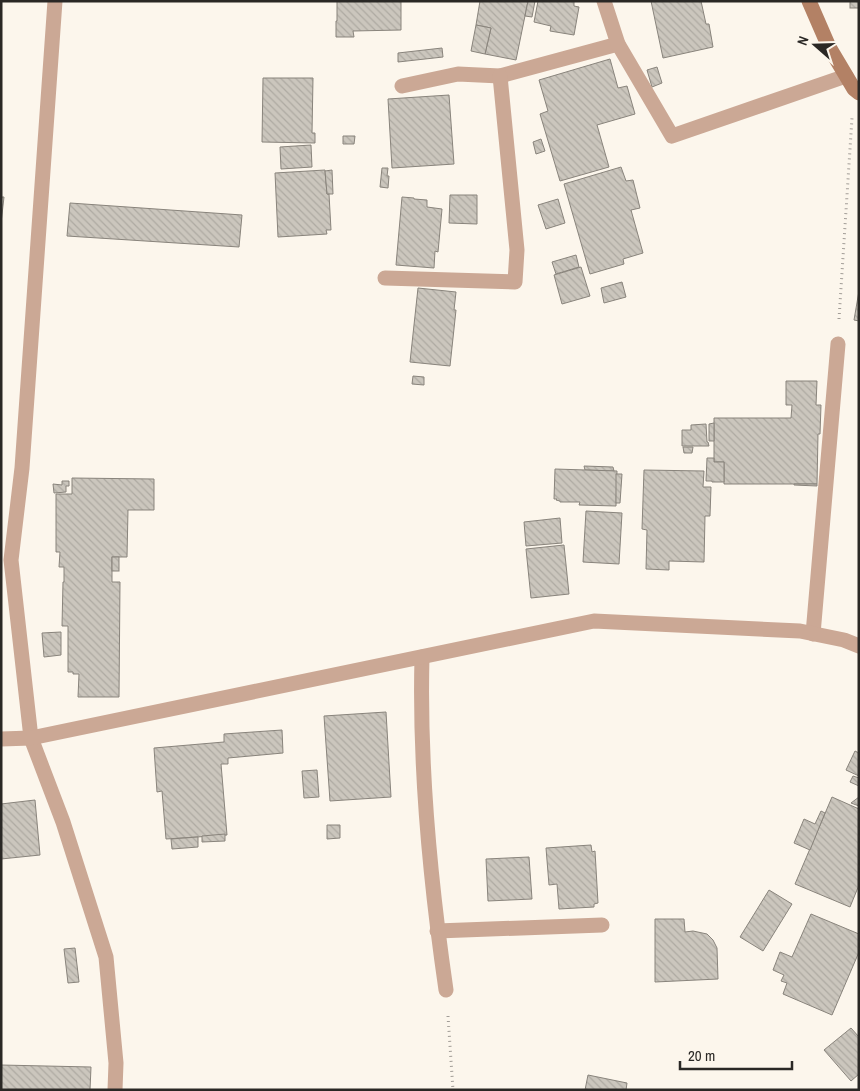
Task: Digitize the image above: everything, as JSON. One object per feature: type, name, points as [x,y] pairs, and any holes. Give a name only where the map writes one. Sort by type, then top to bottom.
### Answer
[{"type":"street","points":[[55,1],[22,468],[6,560],[31,738],[63,822],[106,957],[116,1063],[115,1090]]},
{"type":"street","points":[[604,1],[618,44],[672,136],[846,76]]},
{"type":"street","points":[[809,1],[829,47],[856,91]]},
{"type":"street","points":[[402,86],[458,74],[500,76],[618,44]]},
{"type":"street","points":[[385,278],[515,282],[518,250],[500,76]]},
{"type":"street","points":[[814,634],[838,344]]},
{"type":"street","points":[[1,739],[31,738],[594,621],[800,631],[844,640],[859,646]]},
{"type":"street","points":[[422,657],[421,699],[428,852],[446,990]]},
{"type":"street","points":[[437,931],[602,925]]},
{"type":"path","points":[[838,344],[856,91]]},
{"type":"path","points":[[446,990],[454,1090]]},
{"type":"building","points":[[337,1],[401,1],[401,30],[353,31],[354,37],[336,37]]},
{"type":"building","points":[[480,1],[528,1],[516,60],[485,54],[491,28],[476,25]]},
{"type":"building","points":[[528,1],[535,1],[532,17],[525,16]]},
{"type":"building","points":[[538,1],[574,1],[574,6],[579,7],[574,35],[550,31],[551,26],[534,22]]},
{"type":"building","points":[[651,1],[701,1],[706,24],[709,24],[713,47],[663,58]]},
{"type":"building","points":[[850,1],[859,1],[859,8],[850,8]]},
{"type":"building","points":[[476,25],[491,28],[485,54],[471,51]]},
{"type":"building","points":[[442,48],[443,57],[398,62],[398,53]]},
{"type":"building","points":[[610,59],[618,88],[627,86],[635,114],[597,125],[609,167],[560,181],[540,114],[548,111],[539,80]]},
{"type":"building","points":[[657,67],[662,83],[652,87],[647,70]]},
{"type":"building","points":[[263,78],[313,78],[312,133],[315,133],[315,143],[262,142]]},
{"type":"building","points":[[449,95],[454,164],[392,168],[388,99]]},
{"type":"building","points":[[343,136],[355,136],[354,144],[343,144]]},
{"type":"building","points":[[541,139],[545,151],[536,154],[533,142]]},
{"type":"building","points":[[311,145],[312,167],[281,169],[280,147]]},
{"type":"building","points":[[621,167],[626,181],[633,180],[640,208],[631,210],[643,253],[623,259],[624,264],[590,274],[564,184]]},
{"type":"building","points":[[382,168],[388,168],[388,188],[380,187]]},
{"type":"building","points":[[325,170],[327,194],[329,194],[331,230],[326,230],[327,234],[278,237],[275,173]]},
{"type":"building","points":[[332,170],[333,194],[327,194],[325,171]]},
{"type":"building","points":[[450,195],[477,195],[477,224],[449,223]]},
{"type":"building","points":[[1,197],[4,197],[1,223]]},
{"type":"building","points":[[402,197],[427,200],[427,207],[442,209],[438,252],[435,251],[434,268],[396,265]]},
{"type":"building","points":[[558,199],[565,223],[546,229],[538,205]]},
{"type":"building","points":[[70,203],[242,215],[239,247],[67,236]]},
{"type":"building","points":[[576,255],[579,267],[556,274],[552,262]]},
{"type":"building","points":[[581,267],[590,296],[562,304],[554,275]]},
{"type":"building","points":[[622,282],[626,297],[604,303],[601,288]]},
{"type":"building","points":[[418,288],[456,292],[450,366],[410,362]]},
{"type":"building","points":[[859,291],[859,321],[854,320]]},
{"type":"building","points":[[413,376],[424,377],[424,385],[412,384]]},
{"type":"building","points":[[786,381],[817,381],[816,405],[821,405],[820,434],[818,434],[817,484],[724,484],[724,462],[714,462],[714,418],[791,418],[792,405],[786,405]]},
{"type":"building","points":[[714,423],[714,441],[709,441],[709,424]]},
{"type":"building","points":[[706,424],[709,446],[682,446],[682,430],[691,430],[691,425]]},
{"type":"building","points":[[683,447],[693,447],[692,453],[684,453]]},
{"type":"building","points":[[707,458],[714,458],[714,462],[724,462],[724,482],[706,481]]},
{"type":"building","points":[[584,466],[613,467],[614,471],[585,470]]},
{"type":"building","points":[[555,469],[617,471],[616,506],[579,505],[580,502],[560,502],[554,499]]},
{"type":"building","points":[[644,470],[704,471],[703,487],[711,487],[710,516],[705,516],[704,562],[669,561],[669,570],[646,569],[647,530],[642,529]]},
{"type":"building","points":[[616,474],[622,474],[620,503],[616,503]]},
{"type":"building","points":[[72,478],[154,479],[154,510],[128,510],[127,557],[112,557],[112,582],[120,582],[119,697],[78,697],[79,674],[68,672],[68,626],[62,626],[64,567],[59,567],[60,552],[56,552],[56,494],[72,494]]},
{"type":"building","points":[[62,481],[69,481],[69,486],[66,486],[66,492],[54,493],[53,484],[62,485]]},
{"type":"building","points":[[817,484],[817,486],[794,485]]},
{"type":"building","points":[[586,511],[622,513],[619,564],[583,562]]},
{"type":"building","points":[[560,518],[562,543],[526,546],[524,522]]},
{"type":"building","points":[[564,545],[569,594],[531,598],[526,549]]},
{"type":"building","points":[[112,557],[119,557],[119,571],[112,571]]},
{"type":"building","points":[[61,632],[61,655],[44,657],[42,633]]},
{"type":"building","points":[[386,712],[391,797],[330,801],[324,716]]},
{"type":"building","points":[[282,730],[283,753],[228,758],[228,764],[221,764],[227,835],[166,839],[162,791],[157,792],[154,748],[224,742],[224,734]]},
{"type":"building","points":[[855,751],[859,753],[859,776],[846,770]]},
{"type":"building","points":[[317,770],[319,797],[304,798],[302,771]]},
{"type":"building","points":[[853,776],[859,778],[859,786],[850,782]]},
{"type":"building","points":[[832,797],[859,809],[859,885],[850,907],[795,884]]},
{"type":"building","points":[[859,797],[859,806],[851,803]]},
{"type":"building","points":[[35,800],[40,855],[1,859],[1,804]]},
{"type":"building","points":[[821,811],[825,813],[810,850],[794,843],[804,819],[815,824]]},
{"type":"building","points":[[327,825],[340,825],[340,838],[327,839]]},
{"type":"building","points":[[225,834],[225,841],[202,842],[202,836]]},
{"type":"building","points":[[198,837],[198,847],[172,849],[171,839]]},
{"type":"building","points":[[591,845],[592,852],[595,851],[598,903],[594,904],[594,907],[559,909],[557,884],[549,885],[546,848]]},
{"type":"building","points":[[529,857],[532,899],[488,901],[486,859]]},
{"type":"building","points":[[769,890],[792,904],[763,951],[740,937]]},
{"type":"building","points":[[811,914],[859,934],[859,952],[832,1015],[783,994],[787,983],[781,981],[784,975],[773,970],[780,952],[792,957]]},
{"type":"building","points":[[655,919],[684,919],[685,932],[693,931],[707,934],[717,948],[718,979],[655,982]]},
{"type":"building","points":[[75,948],[79,982],[68,983],[64,949]]},
{"type":"building","points":[[851,1028],[859,1037],[859,1074],[851,1081],[824,1050]]},
{"type":"building","points":[[1,1065],[91,1067],[90,1090],[1,1090]]},
{"type":"building","points":[[588,1075],[627,1083],[626,1090],[585,1090]]}]
